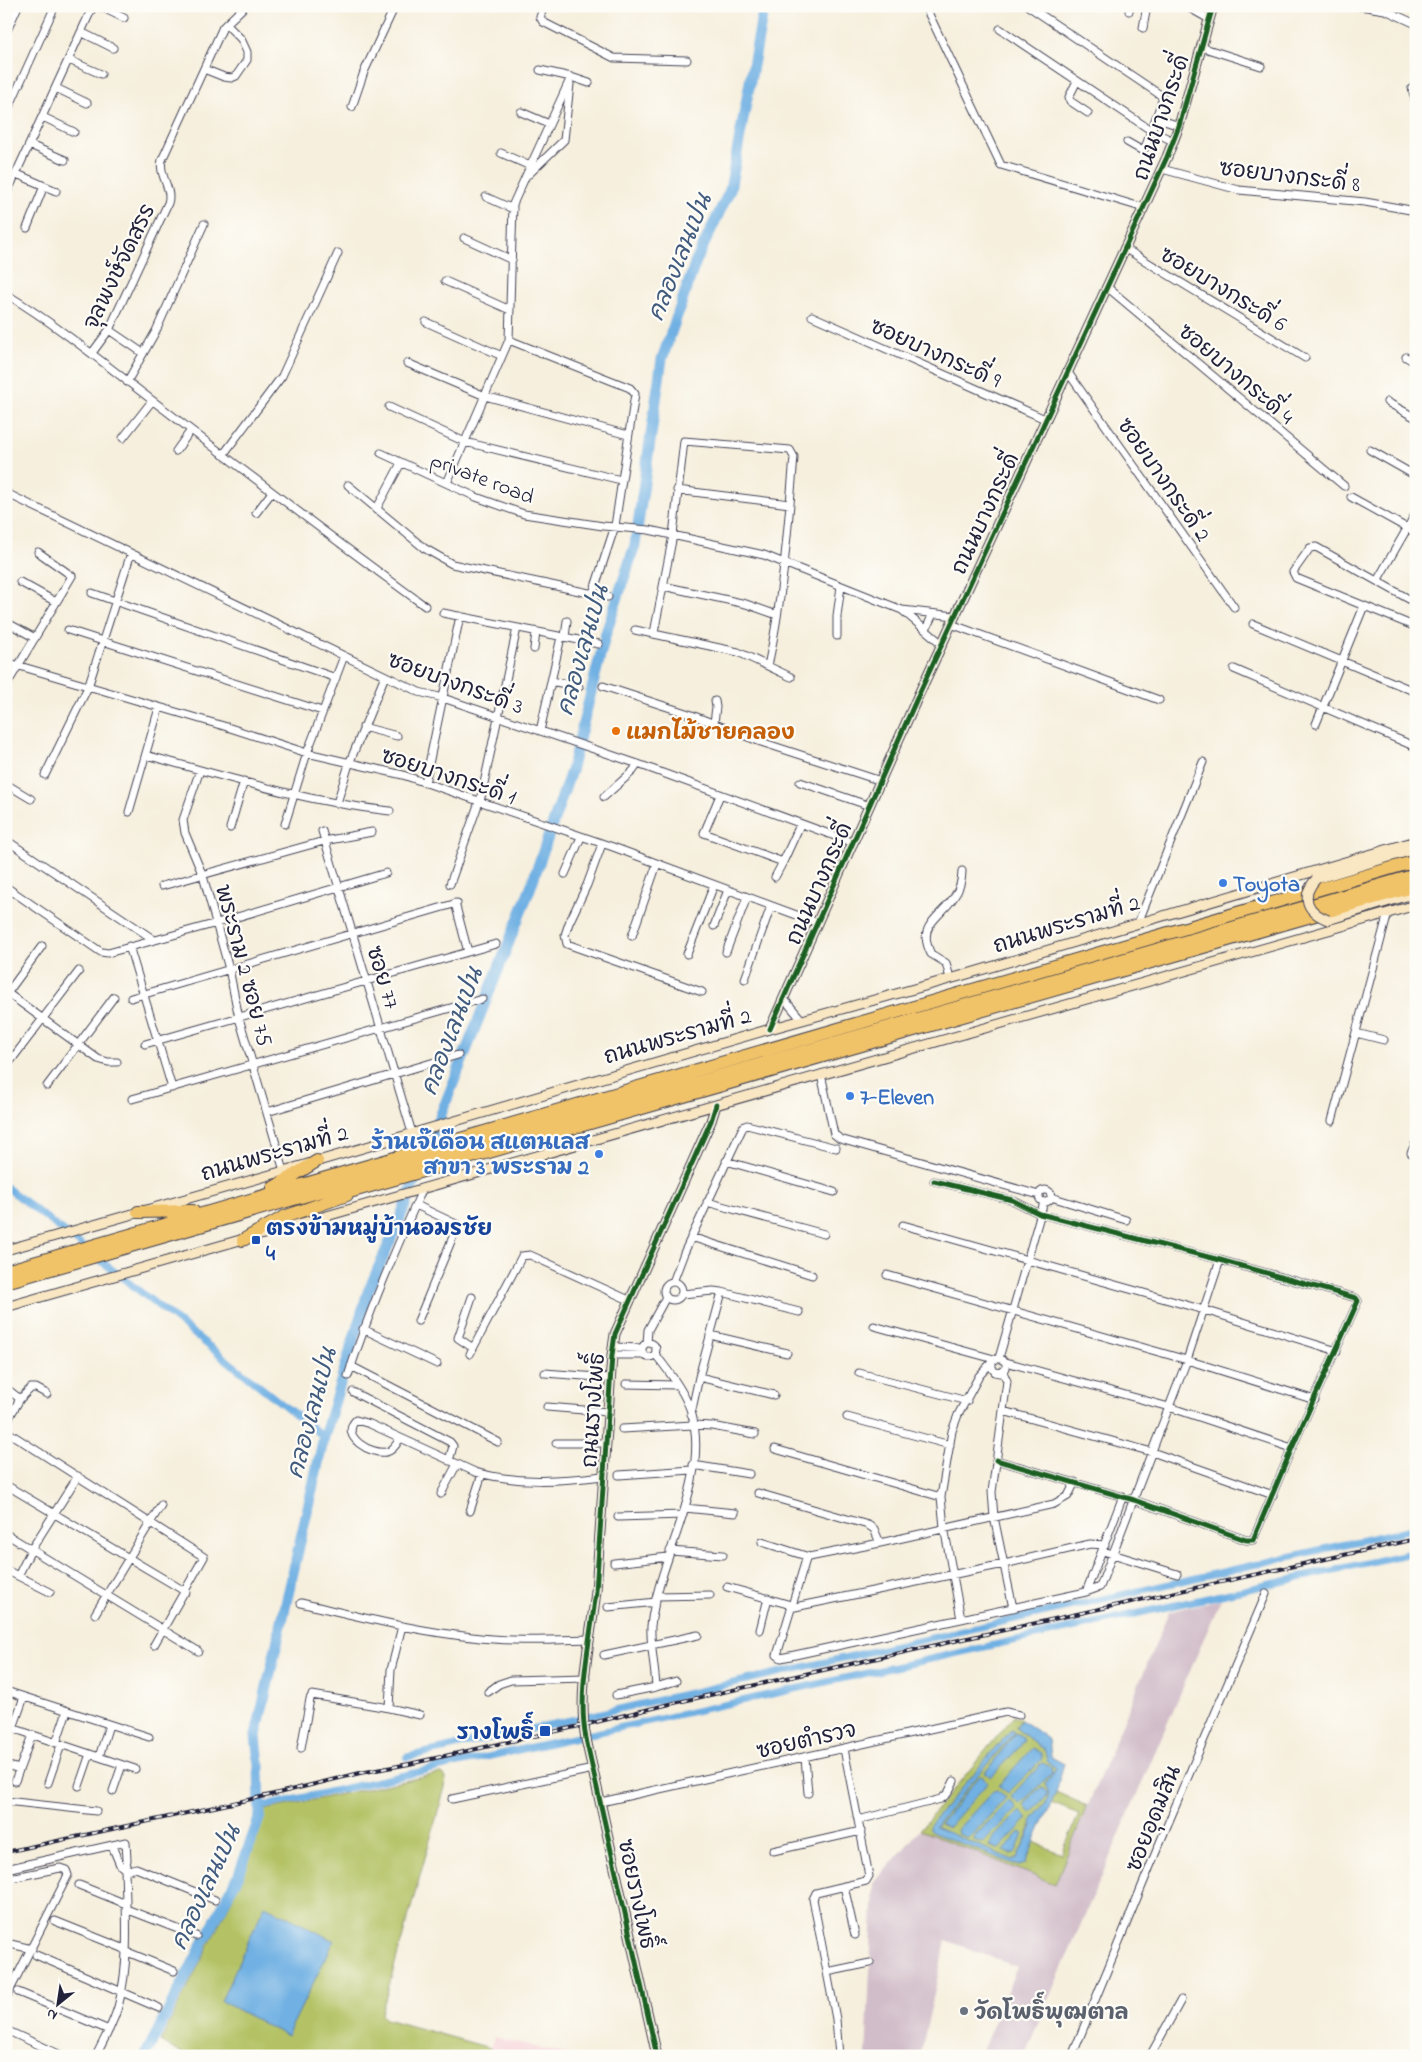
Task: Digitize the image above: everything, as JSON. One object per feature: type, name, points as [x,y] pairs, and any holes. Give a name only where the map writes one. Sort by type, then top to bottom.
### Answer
[{"type":"highway","points":[[6,1271],[1416,860]]},
{"type":"highway","name":"ถนนพระรามที่ 2","points":[[6,1266],[422,1143],[1416,860]]},
{"type":"highway","points":[[6,1282],[1416,875]]},
{"type":"highway","points":[[6,1290],[1416,886]]},
{"type":"highway","points":[[273,1188],[317,1161]]},
{"type":"highway","points":[[243,1240],[284,1217],[378,1184]]},
{"type":"highway","points":[[138,1212],[193,1211]]},
{"type":"main road","name":"ถนนบางกระดี่","points":[[770,1029],[942,644],[1162,169],[1178,126],[1213,6]]},
{"type":"main road","name":"ถนนพระรามที่ 2","points":[[6,1250],[950,978],[1416,841]]},
{"type":"main road","points":[[1416,849],[1316,879],[1308,888],[1307,895],[1312,911],[1328,920],[1416,893]]},
{"type":"main road","points":[[6,1307],[1416,905]]},
{"type":"main road","name":"ถนนรางโพธิ์","points":[[586,1737],[584,1714],[586,1678],[596,1592],[610,1378],[615,1334],[711,1121],[716,1105]]},
{"type":"main road","name":"ซอยรางโพธิ์","points":[[586,1737],[657,2056]]},
{"type":"street","points":[[6,33],[18,6]]},
{"type":"street","points":[[6,114],[55,6]]},
{"type":"street","points":[[6,195],[93,6]]},
{"type":"street","points":[[99,6],[124,18]]},
{"type":"street","name":"จุลพงษ์จัดสรร","points":[[92,353],[109,330],[168,204],[169,194],[160,166],[226,24],[245,6]]},
{"type":"street","points":[[352,107],[364,72],[395,6]]},
{"type":"street","points":[[544,6],[540,17],[543,22],[614,58],[687,60]]},
{"type":"street","points":[[925,6],[1001,165],[1144,208]]},
{"type":"street","points":[[1028,6],[1162,96],[1145,148],[1141,150],[1127,142]]},
{"type":"street","points":[[1142,28],[1147,6]]},
{"type":"street","points":[[1186,6],[1209,19]]},
{"type":"street","points":[[1360,6],[1386,10],[1416,24]]},
{"type":"street","points":[[204,68],[231,78],[236,76],[247,60],[248,55],[241,39],[226,24]]},
{"type":"street","points":[[1000,29],[1152,131],[1173,141]]},
{"type":"street","points":[[81,32],[113,48]]},
{"type":"street","points":[[1201,47],[1261,66]]},
{"type":"street","points":[[68,60],[100,74]]},
{"type":"street","points":[[569,80],[590,83]]},
{"type":"street","points":[[446,483],[509,340],[513,204],[569,80]]},
{"type":"street","points":[[526,177],[564,140],[569,80]]},
{"type":"street","points":[[1077,81],[1069,96],[1070,101],[1088,113]]},
{"type":"street","points":[[1415,102],[1412,88],[1416,86]]},
{"type":"street","points":[[56,88],[87,103]]},
{"type":"street","points":[[520,112],[549,124]]},
{"type":"street","points":[[43,117],[74,132]]},
{"type":"street","points":[[1156,118],[1178,126]]},
{"type":"street","points":[[30,145],[65,160]]},
{"type":"street","points":[[502,153],[530,166]]},
{"type":"street","name":"ซอยบางกระดี่ 8","points":[[1162,169],[1239,190],[1365,202],[1416,211]]},
{"type":"street","points":[[17,174],[56,191]]},
{"type":"street","points":[[27,228],[44,186]]},
{"type":"street","points":[[486,197],[513,209]]},
{"type":"street","points":[[127,382],[156,331],[204,224]]},
{"type":"street","points":[[464,238],[512,260]]},
{"type":"street","name":"ซอยบางกระดี่ 6","points":[[1124,248],[1305,358]]},
{"type":"street","points":[[223,455],[282,376],[338,253]]},
{"type":"street","points":[[445,280],[510,310]]},
{"type":"street","name":"ซอยบางกระดี่ 4","points":[[1107,287],[1344,486]]},
{"type":"street","points":[[6,294],[92,353],[329,537],[425,606]]},
{"type":"street","name":"ซอยบางกระดี่ 9","points":[[812,316],[1046,419]]},
{"type":"street","points":[[426,322],[502,356]]},
{"type":"street","points":[[109,330],[143,353]]},
{"type":"street","points":[[509,340],[633,390],[634,394],[615,526],[593,593]]},
{"type":"street","points":[[1406,357],[1416,363]]},
{"type":"street","points":[[407,363],[484,396],[628,435]]},
{"type":"street","name":"ซอยบางกระดี่ 2","points":[[1067,371],[1234,607]]},
{"type":"street","points":[[123,438],[152,400]]},
{"type":"street","points":[[1387,402],[1416,418]]},
{"type":"street","points":[[389,407],[465,442],[621,480]]},
{"type":"street","points":[[176,451],[191,430]]},
{"type":"street","points":[[654,633],[673,536],[682,443],[686,441],[790,450],[794,457],[784,564],[768,666]]},
{"type":"street","points":[[1370,450],[1416,476]]},
{"type":"street","name":"private road","points":[[381,454],[500,507],[524,514],[636,528],[673,536]]},
{"type":"street","points":[[376,510],[401,463]]},
{"type":"street","points":[[348,485],[424,548],[452,564],[608,596]]},
{"type":"street","points":[[677,490],[790,504]]},
{"type":"street","points":[[256,513],[272,492]]},
{"type":"street","name":"ซอยบางกระดี่ 3","points":[[6,493],[419,692],[443,698],[638,764],[800,825],[854,843]]},
{"type":"street","points":[[1351,496],[1416,533]]},
{"type":"street","points":[[1377,581],[1416,512]]},
{"type":"street","points":[[673,536],[764,555],[902,610],[933,614],[953,620],[1160,700]]},
{"type":"street","points":[[1416,603],[1316,547],[1310,548],[1294,569],[1293,575],[1296,578],[1416,627]]},
{"type":"street","points":[[6,686],[72,576],[38,552]]},
{"type":"street","points":[[45,775],[88,687],[131,553]]},
{"type":"street","points":[[20,582],[56,602]]},
{"type":"street","points":[[663,586],[746,604],[777,615]]},
{"type":"street","points":[[837,636],[837,616],[841,586]]},
{"type":"street","points":[[92,593],[336,678]]},
{"type":"street","points":[[1316,724],[1364,606]]},
{"type":"street","points":[[902,610],[942,644]]},
{"type":"street","points":[[443,613],[599,644]]},
{"type":"street","points":[[926,629],[933,614]]},
{"type":"street","points":[[425,783],[460,616]]},
{"type":"street","points":[[540,731],[567,621]]},
{"type":"street","points":[[6,622],[35,638]]},
{"type":"street","points":[[1253,624],[1416,692]]},
{"type":"street","points":[[450,884],[479,802],[517,628]]},
{"type":"street","points":[[68,630],[322,711]]},
{"type":"street","points":[[635,630],[738,652],[791,677]]},
{"type":"street","points":[[534,648],[536,632]]},
{"type":"street","points":[[285,824],[307,753],[344,656]]},
{"type":"street","name":"ซอยบางกระดี่ 1","points":[[6,662],[307,753],[349,764],[404,774],[818,922]]},
{"type":"street","points":[[1234,669],[1416,747]]},
{"type":"street","points":[[337,803],[349,764],[385,676]]},
{"type":"street","points":[[551,680],[580,687]]},
{"type":"street","points":[[603,686],[714,723],[761,742],[881,781]]},
{"type":"street","points":[[714,723],[715,701]]},
{"type":"street","points":[[129,812],[159,708]]},
{"type":"street","points":[[363,727],[397,736]]},
{"type":"street","points":[[146,754],[294,794],[390,811]]},
{"type":"street","points":[[1138,923],[1203,762]]},
{"type":"street","points":[[604,797],[633,772],[638,764]]},
{"type":"street","name":"พระราม 2 ซอย 75","points":[[200,770],[183,820],[185,833],[203,876],[229,969],[239,1018],[284,1171]]},
{"type":"street","points":[[230,828],[244,781]]},
{"type":"street","points":[[800,782],[870,806]]},
{"type":"street","points":[[6,784],[31,800]]},
{"type":"street","points":[[720,794],[701,832],[783,862]]},
{"type":"street","points":[[776,877],[800,825]]},
{"type":"street","name":"ซอย 77","points":[[322,830],[412,1133]]},
{"type":"street","points":[[162,886],[324,841],[372,832]]},
{"type":"street","points":[[565,874],[581,837]]},
{"type":"street","points":[[6,840],[153,939]]},
{"type":"street","points":[[602,844],[587,885],[569,923],[565,936],[567,944],[702,992]]},
{"type":"street","points":[[632,936],[657,864]]},
{"type":"street","points":[[950,978],[946,963],[931,954],[926,936],[928,925],[955,897],[962,880],[962,871]]},
{"type":"street","points":[[6,887],[101,952],[108,952],[216,923],[386,873]]},
{"type":"street","points":[[687,954],[714,884]]},
{"type":"street","points":[[714,926],[728,890]]},
{"type":"street","points":[[726,952],[747,897]]},
{"type":"street","points":[[131,998],[456,903],[468,952]]},
{"type":"street","points":[[745,979],[771,906]]},
{"type":"street","points":[[1332,1121],[1388,913]]},
{"type":"street","points":[[146,1044],[496,944]]},
{"type":"street","points":[[42,946],[7,993],[98,1059],[117,1062]]},
{"type":"street","points":[[129,946],[172,1088]]},
{"type":"street","points":[[6,1067],[78,971]]},
{"type":"street","points":[[47,1086],[114,997]]},
{"type":"street","points":[[132,1099],[482,998]]},
{"type":"street","points":[[784,999],[802,1020]]},
{"type":"street","points":[[1356,1033],[1384,1040]]},
{"type":"street","points":[[267,1112],[458,1055]]},
{"type":"street","points":[[821,1074],[834,1134],[840,1139],[1039,1195]]},
{"type":"street","points":[[655,1354],[648,1357],[644,1348],[648,1330],[666,1297],[665,1289],[668,1284],[673,1282],[691,1237],[743,1127],[747,1125],[836,1148]]},
{"type":"street","points":[[1411,1152],[1416,1142]]},
{"type":"street","points":[[726,1162],[834,1192]]},
{"type":"street","points":[[934,1180],[1012,1200],[1040,1214],[1220,1260],[1356,1298],[1358,1301],[1358,1306],[1292,1448],[1254,1539],[1251,1541],[1123,1496],[996,1460]]},
{"type":"street","points":[[348,1376],[363,1329],[422,1189]]},
{"type":"street","points":[[1039,1195],[1042,1191],[1046,1190],[1050,1193],[1051,1197],[1126,1220]]},
{"type":"street","points":[[1039,1195],[1040,1200],[1044,1202]]},
{"type":"street","points":[[1003,1372],[995,1372],[992,1368],[998,1361],[1044,1202],[1048,1201],[1051,1197]]},
{"type":"street","points":[[707,1202],[824,1234]]},
{"type":"street","points":[[416,1205],[456,1224],[457,1227],[418,1321]]},
{"type":"street","points":[[903,1225],[1203,1310],[1337,1351]]},
{"type":"street","points":[[691,1237],[812,1275]]},
{"type":"street","points":[[472,1297],[458,1338],[471,1351],[522,1256],[526,1254],[629,1300]]},
{"type":"street","points":[[807,1556],[777,1655],[780,1658],[1086,1592],[1100,1587],[1187,1360],[1220,1260]]},
{"type":"street","points":[[888,1275],[1187,1360],[1315,1400]]},
{"type":"street","points":[[666,1297],[674,1301],[679,1299],[682,1294],[681,1286],[673,1282]]},
{"type":"street","points":[[682,1294],[722,1292],[799,1312]]},
{"type":"street","points":[[691,1414],[722,1292]]},
{"type":"street","points":[[874,1326],[1169,1407],[1292,1448]]},
{"type":"street","points":[[363,1329],[437,1364]]},
{"type":"street","points":[[710,1335],[787,1353]]},
{"type":"street","points":[[613,1351],[644,1348],[652,1343],[655,1347],[655,1354],[677,1385],[691,1414],[693,1425],[693,1467],[684,1512],[669,1554],[651,1628],[656,1687]]},
{"type":"street","points":[[998,1361],[1006,1368],[1003,1372],[1007,1381],[992,1492],[994,1517],[1013,1608]]},
{"type":"street","points":[[961,1619],[944,1527],[941,1497],[955,1423],[979,1376],[998,1361]]},
{"type":"street","points":[[351,1366],[498,1442]]},
{"type":"street","points":[[546,1373],[610,1378]]},
{"type":"street","points":[[859,1373],[967,1401]]},
{"type":"street","points":[[699,1377],[774,1395]]},
{"type":"street","points":[[626,1384],[677,1385]]},
{"type":"street","points":[[6,1423],[20,1399],[34,1387],[48,1394]]},
{"type":"street","points":[[6,1388],[20,1399]]},
{"type":"street","points":[[353,1392],[450,1442],[453,1446],[449,1461]]},
{"type":"street","points":[[547,1407],[608,1412]]},
{"type":"street","points":[[1003,1411],[1152,1452],[1273,1495]]},
{"type":"street","points":[[847,1417],[950,1445]]},
{"type":"street","points":[[400,1438],[394,1448],[386,1452],[376,1451],[354,1439],[351,1433],[352,1425],[356,1420],[370,1424],[400,1438],[449,1461],[482,1474],[539,1480],[571,1480],[604,1476]]},
{"type":"street","points":[[622,1428],[693,1425],[712,1426],[755,1434]]},
{"type":"street","points":[[6,1430],[204,1557],[186,1592],[154,1645]]},
{"type":"street","points":[[556,1443],[606,1443]]},
{"type":"street","points":[[775,1449],[941,1497]]},
{"type":"street","points":[[441,1494],[458,1464]]},
{"type":"street","points":[[619,1476],[693,1467],[749,1474]]},
{"type":"street","points":[[470,1511],[482,1474]]},
{"type":"street","points":[[18,1576],[78,1476]]},
{"type":"street","points":[[762,1542],[807,1556],[880,1543],[1060,1502],[1068,1496],[1075,1482]]},
{"type":"street","points":[[6,1485],[186,1592]]},
{"type":"street","points":[[758,1493],[868,1525],[874,1529],[880,1543]]},
{"type":"street","points":[[1086,1592],[1123,1496]]},
{"type":"street","points":[[95,1614],[160,1505]]},
{"type":"street","points":[[618,1517],[684,1512],[735,1513]]},
{"type":"street","points":[[6,1534],[198,1651]]},
{"type":"street","points":[[727,1587],[768,1598],[791,1607],[953,1575],[1090,1544],[1104,1548],[1113,1555],[1177,1574]]},
{"type":"street","points":[[614,1563],[669,1554],[722,1554]]},
{"type":"street","points":[[6,1570],[50,1592]]},
{"type":"street","name":"ซอยอุดมสิน","points":[[1072,2056],[1161,1839],[1266,1594]]},
{"type":"street","points":[[608,1607],[657,1599],[710,1595]]},
{"type":"street","points":[[760,1630],[768,1598]]},
{"type":"street","points":[[300,1603],[402,1626],[472,1638],[523,1641],[590,1639]]},
{"type":"street","points":[[389,1708],[391,1670],[402,1626]]},
{"type":"street","points":[[604,1655],[698,1635]]},
{"type":"street","points":[[488,1692],[499,1684],[512,1680],[586,1678]]},
{"type":"street","points":[[616,1694],[656,1687],[676,1681]]},
{"type":"street","points":[[6,1691],[149,1737]]},
{"type":"street","points":[[301,1748],[312,1695],[420,1715]]},
{"type":"street","points":[[24,1697],[10,1727],[135,1769]]},
{"type":"street","points":[[48,1782],[67,1711]]},
{"type":"street","name":"ซอยตำรวจ","points":[[601,1802],[1006,1712],[1019,1714]]},
{"type":"street","points":[[99,1757],[109,1724]]},
{"type":"street","points":[[16,1781],[32,1735]]},
{"type":"street","points":[[839,2056],[836,2019],[813,1897],[816,1893],[866,1881],[869,1876],[844,1749]]},
{"type":"street","points":[[79,1786],[90,1754]]},
{"type":"street","points":[[805,1758],[808,1793]]},
{"type":"street","points":[[6,1765],[19,1769]]},
{"type":"street","points":[[113,1791],[122,1765]]},
{"type":"street","points":[[452,1799],[593,1768]]},
{"type":"street","points":[[858,1820],[941,1799],[948,1793],[954,1781]]},
{"type":"street","points":[[7,1803],[96,1811]]},
{"type":"street","points":[[773,1851],[861,1831]]},
{"type":"street","points":[[6,1869],[126,1842],[128,1860],[125,1870],[125,1950],[121,1993],[119,2003],[96,2056]]},
{"type":"street","points":[[112,1846],[120,1865],[125,1870]]},
{"type":"street","points":[[6,1879],[60,1868],[66,1870],[68,1875],[34,1952],[14,1981],[6,1998]]},
{"type":"street","points":[[125,1870],[136,1868],[215,1900]]},
{"type":"street","points":[[79,1885],[196,1936]]},
{"type":"street","points":[[844,1886],[855,1935]]},
{"type":"street","points":[[55,1921],[174,1971]]},
{"type":"street","points":[[6,1943],[34,1952],[121,1993],[159,2008]]},
{"type":"street","points":[[827,1972],[870,1963]]},
{"type":"street","points":[[6,1978],[14,1981]]},
{"type":"street","points":[[18,1992],[108,2030]]},
{"type":"street","points":[[1150,2056],[1181,2000]]},
{"type":"street","points":[[6,2030],[63,2056]]},
{"type":"shaded area","points":[[1221,1599],[1024,2056],[980,2056],[1017,1967],[946,1940],[920,2056],[866,2056],[874,1883],[920,1830],[1055,1884],[1169,1612]]},
{"type":"shaded area","points":[[494,2037],[574,2056],[488,2056]]},
{"type":"green space","points":[[1014,1716],[1021,1720],[1016,1727],[1017,1729],[1045,1751],[1047,1761],[1056,1769],[1045,1785],[1050,1792],[1050,1798],[1035,1816],[1017,1859],[1013,1860],[936,1828],[943,1816],[929,1830],[1019,1866],[1025,1864],[1034,1842],[1062,1854],[1079,1814],[1051,1803],[1056,1792],[1087,1806],[1055,1884],[920,1830]],"holes":[[[1015,1733],[1024,1741],[992,1777],[985,1773]]]},
{"type":"green space","points":[[442,1773],[446,1778],[445,1787],[381,2014],[386,2019],[490,2048],[488,2056],[187,2056],[160,2042],[232,1899],[251,1854],[265,1810]]},
{"type":"water","points":[[1021,1720],[1049,1740],[1051,1757],[1064,1764],[1056,1792],[1025,1864],[1019,1866],[934,1833],[929,1830],[929,1826],[1011,1730],[1014,1732],[935,1827],[1013,1860],[1017,1859],[1032,1826],[1031,1822],[1048,1800],[1049,1795],[1045,1785],[1056,1769],[1047,1761],[1045,1751],[1017,1729],[1016,1727]]},
{"type":"water","points":[[1015,1733],[1023,1737],[1024,1741],[1021,1745],[992,1777],[985,1773]]},
{"type":"water","points":[[1032,1748],[1041,1753],[1042,1759],[1008,1793],[999,1786]]},
{"type":"water","points":[[1042,1763],[1051,1767],[1052,1773],[1020,1804],[1011,1797]]},
{"type":"water","points":[[982,1776],[987,1782],[984,1787],[948,1828],[940,1824],[979,1777]]},
{"type":"water","points":[[1042,1788],[1047,1792],[1047,1796],[1032,1812],[1029,1812],[1024,1805],[1036,1791]]},
{"type":"water","points":[[997,1790],[1006,1797],[1004,1800],[969,1838],[958,1834],[957,1830],[993,1791]]},
{"type":"water","points":[[1008,1801],[1014,1804],[1016,1809],[983,1843],[974,1840],[974,1837]]},
{"type":"water","points":[[1020,1811],[1028,1818],[999,1849],[989,1846],[994,1837]]},
{"type":"water","points":[[1020,1832],[1023,1833],[1015,1854],[1004,1851]]},
{"type":"water","points":[[265,1905],[334,1941],[287,2036],[221,2001]]},
{"type":"waterway","name":"คลองเลนเปน","points":[[145,2056],[239,1874],[260,1816],[259,1765],[256,1735],[324,1437],[368,1292],[400,1218],[530,889],[571,771],[606,633],[635,545],[662,359],[696,261],[730,190],[764,6]]},
{"type":"waterway","points":[[6,1187],[85,1248]]},
{"type":"waterway","points":[[95,1256],[324,1437]]},
{"type":"waterway","points":[[407,1757],[1416,1528]]},
{"type":"waterway","points":[[260,1807],[1416,1552]]},
{"type":"railway","points":[[6,1852],[270,1795],[360,1773],[409,1764],[674,1703],[1416,1539]]},
{"type":"cycle path","points":[[770,1029],[918,696],[1167,157],[1179,126],[1213,6]]},
{"type":"cycle path","points":[[657,2056],[586,1739],[583,1703],[584,1684],[596,1591],[615,1334],[711,1121],[716,1105]]},
{"type":"cycle path","points":[[934,1181],[1012,1200],[1040,1214],[1220,1260],[1356,1298],[1358,1301],[1253,1540],[1246,1540],[1134,1500],[996,1460]]},
{"type":"place","name":"แมกไม้ชายคลอง","points":[[616,731]]},
{"type":"place","name":"Toyota","points":[[1223,883]]},
{"type":"place","name":"7-Eleven","points":[[850,1096]]},
{"type":"place","name":"ร้านเจ๊เดือน สแตนเลส สาขา 3 พระราม 2","points":[[599,1154]]},
{"type":"place","name":"ตรงข้ามหมู่บ้านอมรชัย 4","points":[[256,1240]]},
{"type":"place","name":"รางโพธิ์","points":[[545,1731]]},
{"type":"place","name":"วัดโพธิ์พุฒตาล","points":[[964,2011]]}]
